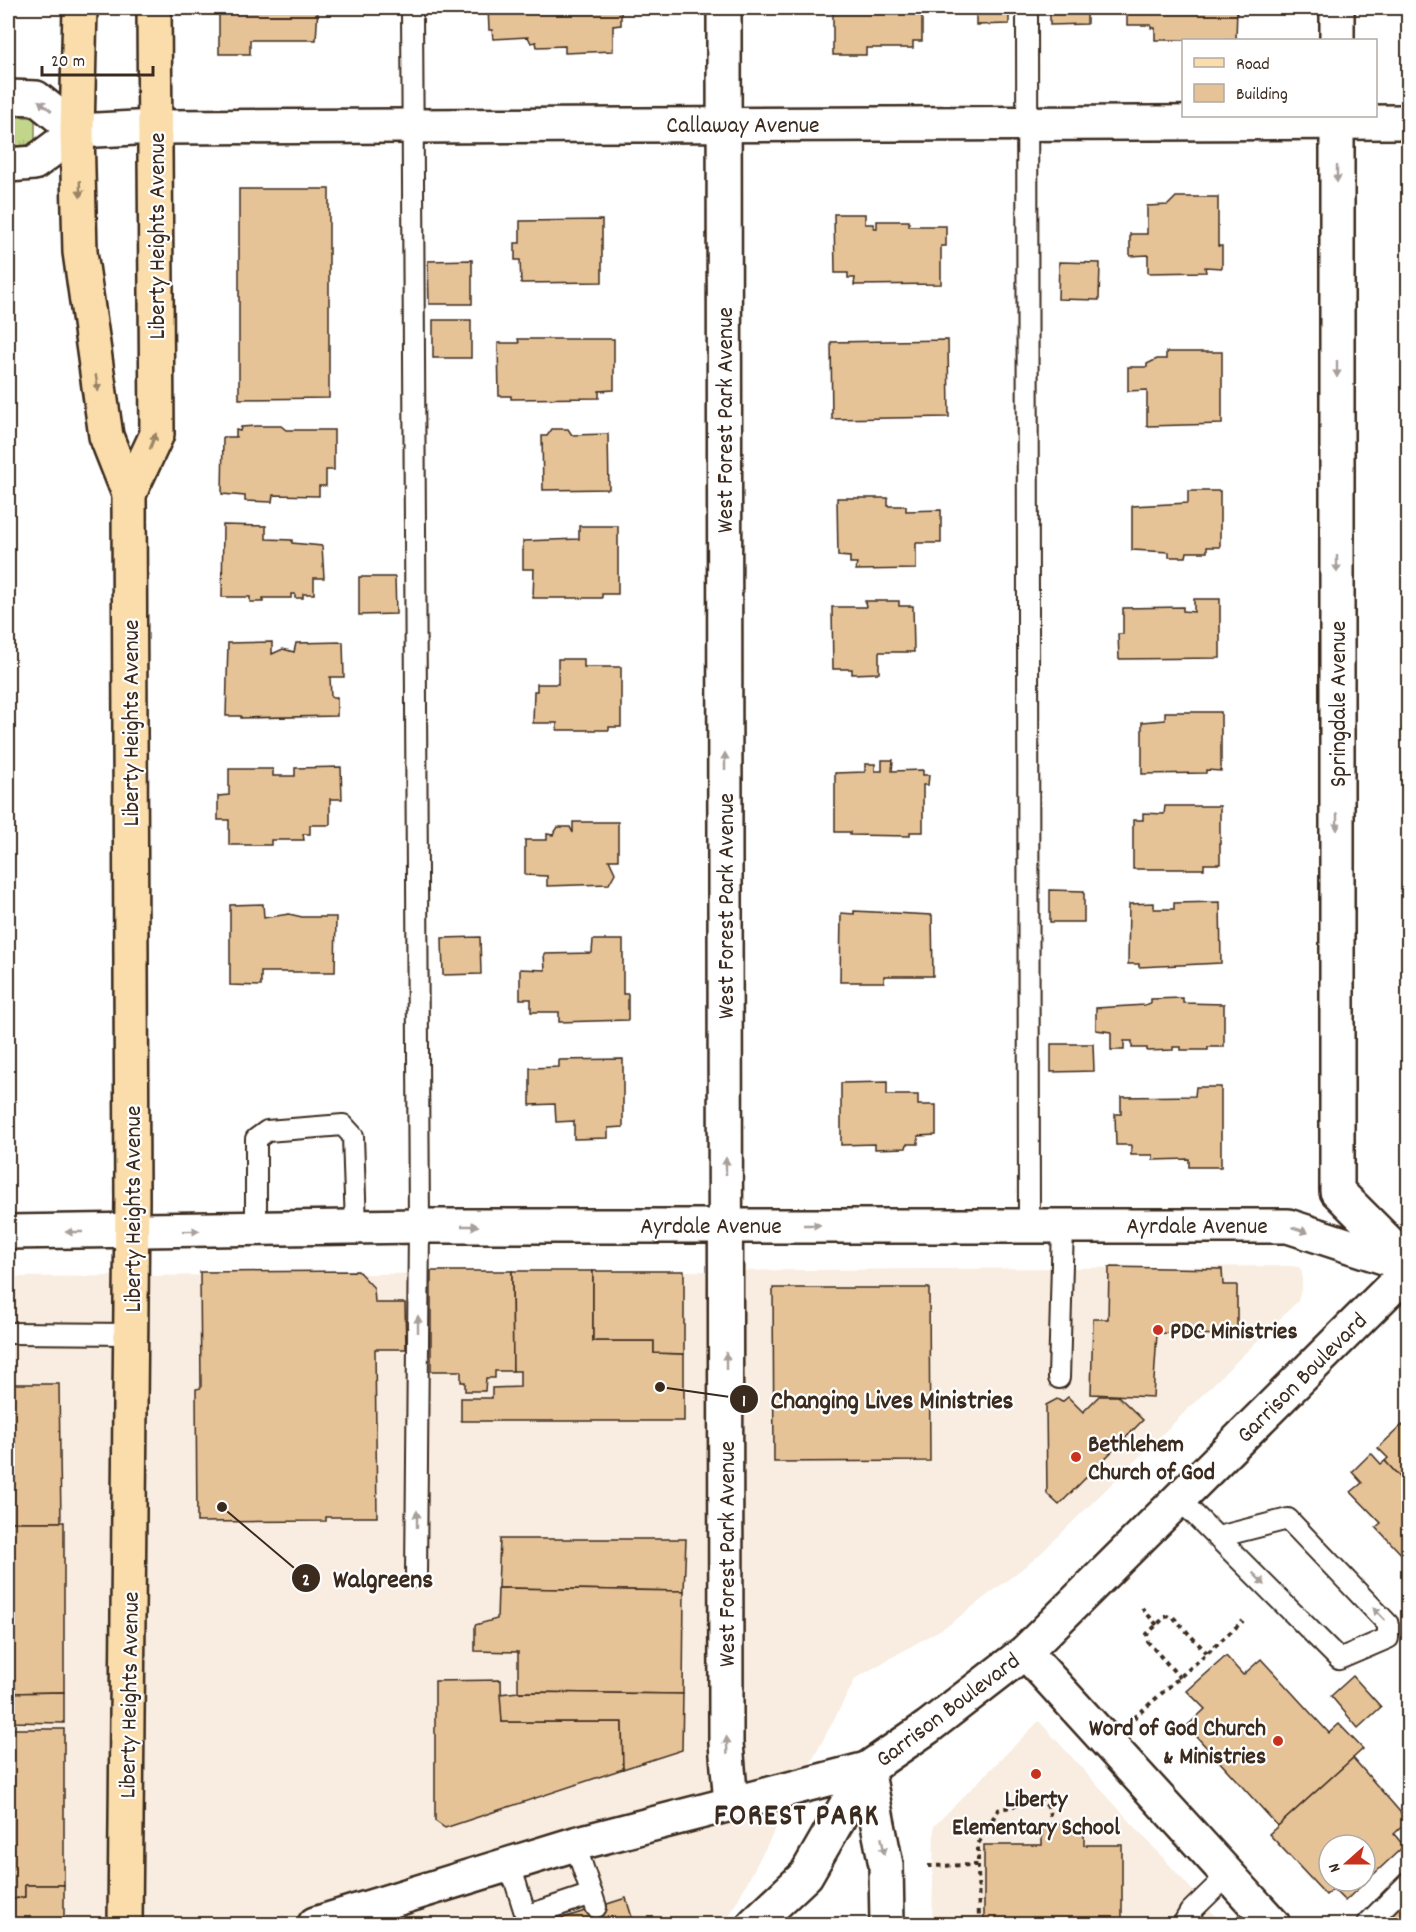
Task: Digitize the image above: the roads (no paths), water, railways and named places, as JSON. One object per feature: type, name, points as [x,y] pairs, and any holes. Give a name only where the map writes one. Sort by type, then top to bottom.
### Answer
[{"type":"main road","name":"Liberty Heights Avenue","points":[[80,8],[77,131],[80,252],[106,436],[129,494],[132,1334],[125,1924]]},
{"type":"main road","name":"Liberty Heights Avenue","points":[[129,494],[157,434],[154,8]]},
{"type":"street","name":"West Forest Park Avenue","points":[[724,8],[726,1743],[731,1804]]},
{"type":"street","points":[[1337,8],[1337,39]]},
{"type":"street","points":[[8,97],[36,99],[77,131],[34,163],[8,165]]},
{"type":"street","name":"Callaway Avenue","points":[[77,131],[155,127],[1028,124],[1337,119],[1408,122]]},
{"type":"street","name":"Springdale Avenue","points":[[1337,119],[1337,1191],[1408,1264]]},
{"type":"street","name":"Ayrdale Avenue","points":[[8,1232],[132,1232],[419,1226],[1288,1226],[1408,1264]]},
{"type":"street","name":"Garrison Boulevard","points":[[315,1924],[575,1844],[867,1768],[928,1727],[1025,1652],[1408,1271]]},
{"type":"street","points":[[1025,1652],[1273,1924]]},
{"type":"street","points":[[754,1924],[806,1875],[867,1768]]},
{"type":"street","points":[[867,1768],[886,1865],[887,1924]]},
{"type":"lane","points":[[412,8],[419,1226],[416,1577]]},
{"type":"lane","points":[[1027,8],[1029,1225]]},
{"type":"lane","points":[[256,1229],[256,1139],[267,1131],[343,1125],[353,1136],[356,1227]]},
{"type":"lane","points":[[1059,1378],[1063,1225]]},
{"type":"lane","points":[[8,1333],[132,1334]]},
{"type":"lane","points":[[1179,1499],[1218,1538],[1339,1659],[1389,1638],[1388,1624],[1288,1519],[1218,1538]]},
{"type":"lane","points":[[510,1865],[526,1916],[555,1913],[594,1901],[575,1844]]},
{"type":"lane","points":[[1183,1924],[1190,1912],[1228,1875]]},
{"type":"lane","points":[[1367,1924],[1408,1882]]},
{"type":"place","name":"PDC Ministries","points":[[1158,1330]]},
{"type":"place","name":"Changing Lives Ministries","points":[[660,1387]]},
{"type":"place","name":"Bethlehem Church of God","points":[[1076,1457]]},
{"type":"place","name":"Walgreens","points":[[222,1507]]},
{"type":"place","name":"Word of God Church & Ministries","points":[[1278,1741]]},
{"type":"place","name":"Liberty Elementary School","points":[[1036,1774]]},
{"type":"district","name":"FOREST PARK","points":[[797,1814]]}]
